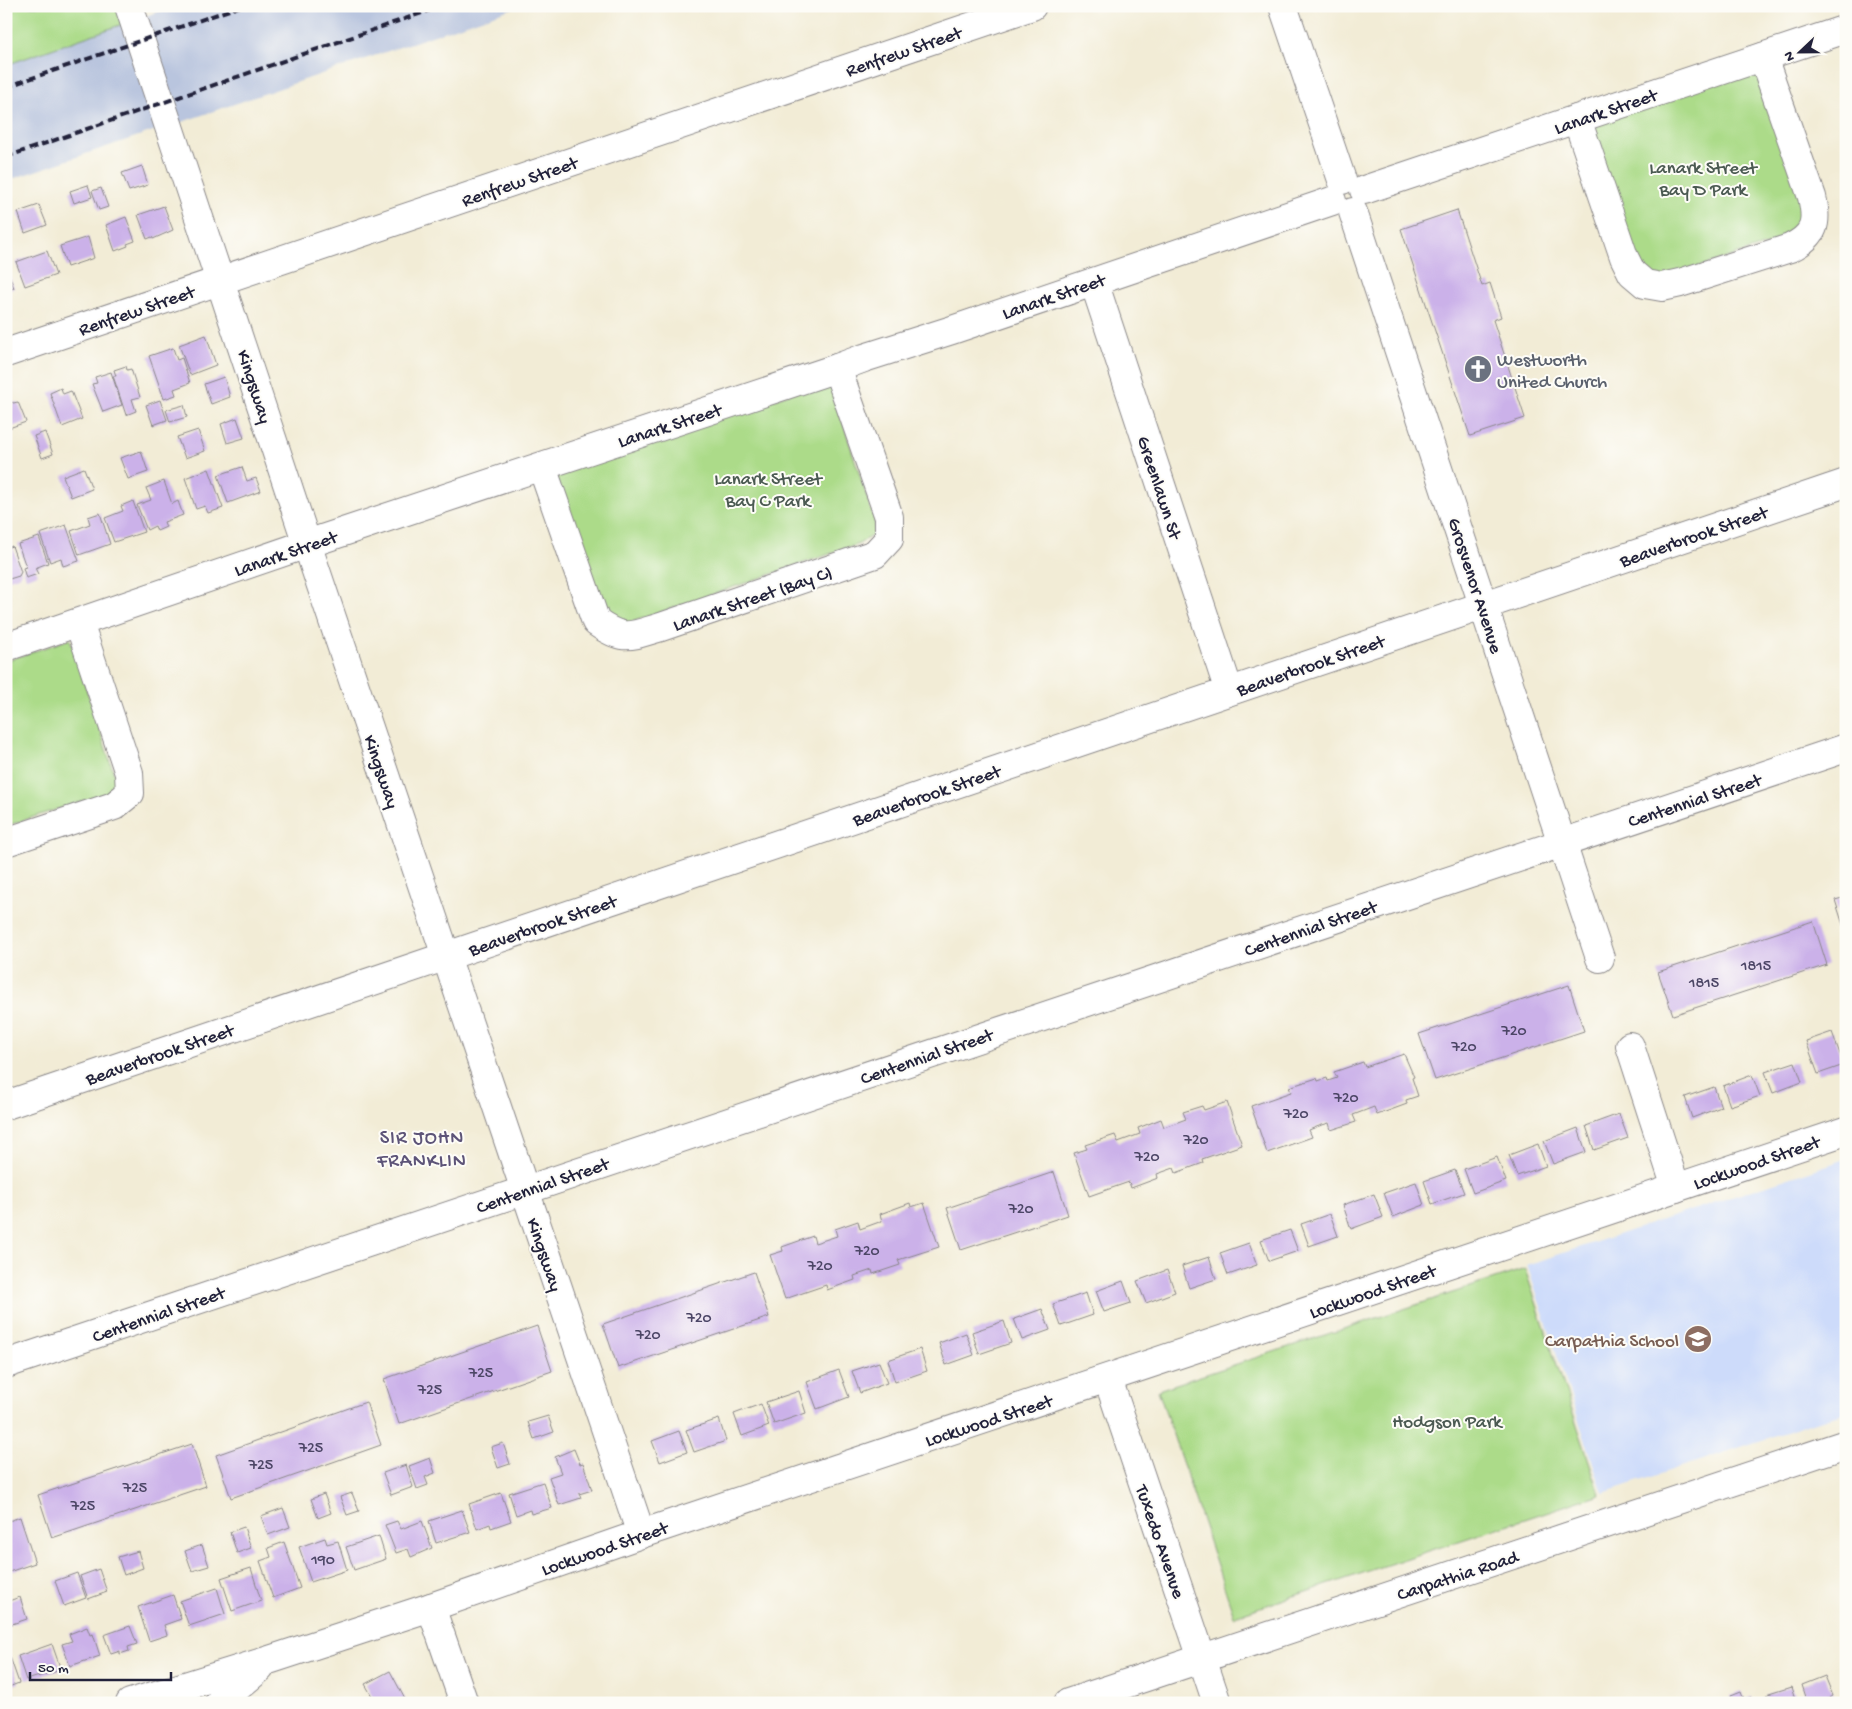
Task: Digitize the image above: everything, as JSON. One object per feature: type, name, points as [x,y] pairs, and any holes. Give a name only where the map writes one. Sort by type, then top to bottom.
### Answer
[{"type":"street","name":"Kingsway","points":[[129,6],[307,544],[641,1534]]},
{"type":"street","name":"Renfrew Street","points":[[6,353],[1032,6]]},
{"type":"street","name":"Grosvenor Avenue","points":[[1283,6],[1348,196],[1600,958]]},
{"type":"street","name":"Lanark Street","points":[[6,647],[307,544],[542,467],[1846,29]]},
{"type":"street","points":[[1577,119],[1624,257],[1632,273],[1645,284],[1662,287],[1680,283],[1790,248],[1802,242],[1813,230],[1816,213],[1763,57]]},
{"type":"street","name":"Greenlawn St","points":[[1094,282],[1229,691]]},
{"type":"street","name":"Lanark Street (Bay C)","points":[[542,467],[596,622],[612,633],[631,636],[689,618],[875,554],[889,539],[889,517],[837,368]]},
{"type":"street","name":"Beaverbrook Street","points":[[6,1105],[1846,483]]},
{"type":"street","points":[[6,842],[114,806],[130,793],[129,773],[79,622]]},
{"type":"street","name":"Centennial Street","points":[[6,1364],[1846,748]]},
{"type":"street","points":[[1630,1046],[1676,1188]]},
{"type":"street","name":"Lockwood Street","points":[[130,1703],[431,1607],[641,1534],[1846,1131]]},
{"type":"street","name":"Tuxedo Avenue","points":[[1108,1379],[1217,1703]]},
{"type":"street","name":"Carpathia Road","points":[[1068,1703],[1846,1444]]},
{"type":"street","points":[[431,1607],[464,1703]]},
{"type":"street","points":[[219,1703],[269,1660]]},
{"type":"shaded area","points":[[174,6],[519,6],[179,123],[143,17]]},
{"type":"shaded area","points":[[123,24],[159,129],[6,181],[6,65]]},
{"type":"shaded area","name":"Carpathia School","points":[[1846,1159],[1846,1412],[1603,1493],[1527,1265]]},
{"type":"green space","points":[[6,6],[116,6],[123,24],[6,65]]},
{"type":"green space","name":"Lanark Street Bay D Park","points":[[1763,57],[1813,230],[1645,284],[1577,119]]},
{"type":"green space","name":"Lanark Street Bay C Park","points":[[829,380],[875,522],[873,535],[859,544],[626,624],[605,615],[553,476]]},
{"type":"green space","points":[[70,639],[119,789],[6,826],[6,661]]},
{"type":"green space","name":"Hodgson Park","points":[[1525,1269],[1600,1494],[1234,1616],[1158,1390]]},
{"type":"building","points":[[142,166],[148,185],[129,191],[122,173]]},
{"type":"building","points":[[88,185],[92,197],[74,203],[70,191]]},
{"type":"building","points":[[101,188],[108,207],[99,210],[92,191]]},
{"type":"building","points":[[39,205],[47,225],[25,233],[18,212]]},
{"type":"building","points":[[164,206],[173,230],[153,239],[152,237],[147,239],[138,215]]},
{"type":"building","name":"Westworth United Church","points":[[1457,210],[1482,286],[1490,283],[1501,317],[1493,320],[1525,418],[1470,436],[1401,229]]},
{"type":"building","points":[[126,217],[135,241],[115,251],[106,225]]},
{"type":"building","points":[[88,237],[94,258],[67,267],[60,246]]},
{"type":"building","points":[[47,251],[56,275],[25,286],[16,262]]},
{"type":"building","points":[[6,267],[14,288],[6,291]]},
{"type":"building","points":[[206,335],[216,365],[190,375],[179,345]]},
{"type":"building","points":[[173,348],[177,360],[182,358],[190,383],[174,389],[176,395],[164,399],[149,356]]},
{"type":"building","points":[[126,366],[127,370],[131,369],[140,397],[132,399],[136,411],[126,415],[113,376],[116,376],[114,370]]},
{"type":"building","points":[[111,372],[122,405],[103,412],[92,384],[97,383],[95,377]]},
{"type":"building","points":[[224,377],[230,397],[211,404],[204,384]]},
{"type":"building","points":[[61,388],[63,394],[71,391],[82,419],[62,427],[50,393]]},
{"type":"building","points":[[160,400],[167,420],[153,425],[146,405]]},
{"type":"building","points":[[18,402],[26,422],[6,429],[7,404]]},
{"type":"building","points":[[184,405],[187,417],[170,422],[166,410]]},
{"type":"building","points":[[237,418],[244,438],[227,443],[221,424]]},
{"type":"building","points":[[198,430],[205,451],[185,458],[177,437]]},
{"type":"building","points":[[45,432],[53,454],[42,458],[34,436]]},
{"type":"building","points":[[141,451],[148,472],[128,479],[120,458]]},
{"type":"building","points":[[242,467],[247,481],[256,478],[261,491],[228,503],[218,475]]},
{"type":"building","points":[[84,468],[92,489],[71,497],[63,476]]},
{"type":"building","points":[[209,469],[223,508],[208,513],[205,506],[196,509],[185,478]]},
{"type":"building","points":[[164,481],[172,504],[178,501],[183,515],[164,522],[166,527],[157,531],[155,526],[147,530],[137,505],[151,500],[146,488]]},
{"type":"building","points":[[133,501],[144,532],[114,542],[105,518],[123,511],[121,506]]},
{"type":"building","points":[[100,513],[110,544],[79,555],[71,531],[90,524],[88,517]]},
{"type":"building","points":[[66,525],[79,561],[63,566],[61,558],[50,562],[40,534]]},
{"type":"building","points":[[39,537],[48,563],[35,568],[38,574],[26,578],[23,568],[26,567],[18,544]]},
{"type":"building","points":[[12,546],[21,572],[19,576],[6,580],[6,548]]},
{"type":"building","points":[[1846,897],[1846,931],[1845,931],[1835,900]]},
{"type":"building","points":[[1813,921],[1827,965],[1673,1015],[1658,972]]},
{"type":"building","points":[[1569,985],[1584,1031],[1435,1080],[1419,1034]]},
{"type":"building","points":[[1832,1032],[1844,1065],[1818,1074],[1806,1041]]},
{"type":"building","points":[[1404,1054],[1414,1077],[1412,1078],[1418,1096],[1406,1100],[1407,1104],[1377,1115],[1374,1107],[1353,1115],[1356,1122],[1331,1130],[1329,1123],[1319,1126],[1309,1130],[1312,1137],[1267,1153],[1251,1106],[1291,1092],[1289,1087],[1317,1078],[1318,1081],[1327,1078],[1328,1081],[1337,1078],[1334,1072],[1363,1062],[1365,1067]]},
{"type":"building","points":[[1795,1062],[1802,1082],[1773,1093],[1765,1072]]},
{"type":"building","points":[[1752,1075],[1760,1096],[1730,1106],[1723,1086]]},
{"type":"building","points":[[1714,1087],[1721,1107],[1692,1118],[1685,1097]]},
{"type":"building","points":[[1227,1102],[1242,1145],[1202,1159],[1203,1163],[1176,1173],[1174,1168],[1157,1174],[1158,1178],[1131,1188],[1129,1182],[1089,1196],[1074,1153],[1087,1149],[1085,1145],[1115,1135],[1118,1142],[1140,1134],[1138,1128],[1161,1119],[1164,1127],[1186,1119],[1183,1112],[1202,1106],[1204,1110]]},
{"type":"building","points":[[1619,1114],[1628,1138],[1594,1150],[1586,1126]]},
{"type":"building","points":[[1578,1128],[1586,1152],[1553,1164],[1544,1141]]},
{"type":"building","points":[[1538,1144],[1546,1166],[1517,1176],[1509,1155]]},
{"type":"building","points":[[1497,1157],[1506,1181],[1473,1193],[1464,1169]]},
{"type":"building","points":[[1455,1170],[1464,1193],[1432,1204],[1424,1181]]},
{"type":"building","points":[[1054,1172],[1068,1215],[961,1250],[947,1208]]},
{"type":"building","points":[[1416,1182],[1424,1205],[1393,1217],[1384,1193]]},
{"type":"building","points":[[1374,1194],[1383,1217],[1351,1229],[1343,1205]]},
{"type":"building","points":[[910,1203],[911,1207],[924,1203],[939,1247],[898,1260],[900,1265],[873,1274],[872,1270],[854,1276],[855,1280],[827,1290],[826,1285],[785,1299],[770,1255],[783,1251],[782,1247],[813,1236],[815,1243],[837,1236],[835,1229],[858,1221],[860,1229],[882,1221],[880,1214]]},
{"type":"building","points":[[1330,1214],[1338,1236],[1309,1246],[1301,1224]]},
{"type":"building","points":[[1290,1230],[1298,1251],[1269,1261],[1261,1240]]},
{"type":"building","points":[[1249,1243],[1257,1265],[1228,1275],[1220,1253]]},
{"type":"building","points":[[1209,1257],[1216,1279],[1189,1288],[1182,1266]]},
{"type":"building","points":[[1167,1270],[1175,1292],[1146,1303],[1137,1281]]},
{"type":"building","points":[[754,1272],[769,1317],[618,1368],[603,1324]]},
{"type":"building","points":[[1123,1281],[1131,1303],[1104,1312],[1096,1291]]},
{"type":"building","points":[[1086,1293],[1093,1315],[1061,1326],[1053,1304]]},
{"type":"building","points":[[1042,1309],[1050,1330],[1022,1340],[1014,1319]]},
{"type":"building","points":[[1004,1321],[1011,1343],[979,1354],[972,1332]]},
{"type":"building","points":[[537,1326],[552,1371],[399,1424],[384,1379]]},
{"type":"building","points":[[966,1333],[974,1355],[946,1365],[939,1343]]},
{"type":"building","points":[[920,1349],[927,1371],[895,1382],[888,1360]]},
{"type":"building","points":[[879,1362],[887,1383],[860,1393],[852,1371]]},
{"type":"building","points":[[839,1370],[849,1397],[817,1409],[807,1382]]},
{"type":"building","points":[[799,1391],[806,1413],[774,1424],[766,1402]]},
{"type":"building","points":[[366,1402],[381,1445],[231,1498],[216,1455]]},
{"type":"building","points":[[761,1404],[769,1426],[742,1436],[734,1414]]},
{"type":"building","points":[[548,1416],[554,1432],[534,1439],[528,1422]]},
{"type":"building","points":[[719,1419],[726,1441],[694,1452],[686,1430]]},
{"type":"building","points":[[679,1431],[687,1452],[660,1462],[652,1441]]},
{"type":"building","points":[[503,1443],[510,1464],[498,1468],[491,1447]]},
{"type":"building","points":[[192,1444],[206,1486],[52,1538],[38,1495]]},
{"type":"building","points":[[574,1449],[580,1464],[583,1463],[592,1490],[579,1494],[581,1498],[559,1505],[549,1477],[561,1473],[555,1457]]},
{"type":"building","points":[[430,1458],[435,1473],[425,1477],[428,1485],[417,1489],[409,1466]]},
{"type":"building","points":[[406,1465],[413,1487],[391,1495],[383,1473]]},
{"type":"building","points":[[543,1482],[552,1508],[531,1514],[530,1510],[516,1515],[509,1493]]},
{"type":"building","points":[[352,1493],[359,1511],[347,1515],[340,1497]]},
{"type":"building","points":[[501,1493],[511,1521],[491,1528],[490,1524],[477,1529],[469,1504]]},
{"type":"building","points":[[324,1494],[331,1513],[318,1518],[311,1499]]},
{"type":"building","points":[[283,1508],[290,1527],[268,1535],[261,1516]]},
{"type":"building","points":[[462,1510],[470,1532],[436,1543],[429,1521]]},
{"type":"building","points":[[20,1517],[35,1563],[6,1573],[6,1522]]},
{"type":"building","points":[[397,1521],[401,1529],[422,1521],[432,1548],[411,1557],[408,1549],[396,1553],[385,1525]]},
{"type":"building","points":[[244,1527],[251,1548],[237,1553],[230,1532]]},
{"type":"building","points":[[379,1536],[386,1559],[354,1570],[346,1547]]},
{"type":"building","points":[[325,1538],[327,1544],[338,1541],[347,1570],[311,1582],[299,1547]]},
{"type":"building","points":[[284,1542],[300,1588],[273,1598],[260,1561],[271,1557],[268,1548]]},
{"type":"building","points":[[202,1545],[209,1566],[192,1571],[185,1551]]},
{"type":"building","points":[[138,1551],[143,1568],[124,1575],[118,1557]]},
{"type":"building","points":[[251,1568],[261,1601],[232,1611],[221,1578]]},
{"type":"building","points":[[99,1569],[107,1592],[88,1599],[80,1576]]},
{"type":"building","points":[[77,1573],[86,1598],[64,1606],[55,1581]]},
{"type":"building","points":[[217,1588],[225,1614],[189,1626],[180,1601]]},
{"type":"building","points":[[173,1595],[181,1619],[164,1625],[167,1635],[149,1641],[138,1607]]},
{"type":"building","points":[[20,1597],[27,1619],[6,1626],[6,1602]]},
{"type":"building","points":[[130,1626],[137,1644],[128,1647],[129,1651],[111,1654],[104,1635]]},
{"type":"building","points":[[87,1627],[90,1635],[93,1634],[100,1656],[70,1666],[62,1644],[72,1641],[69,1634]]},
{"type":"building","points":[[52,1644],[61,1670],[26,1680],[18,1656]]},
{"type":"building","points":[[10,1657],[19,1683],[6,1688],[6,1658]]},
{"type":"building","points":[[390,1671],[407,1703],[376,1703],[365,1684]]},
{"type":"building","points":[[1825,1676],[1833,1696],[1815,1703],[1808,1703],[1802,1685]]},
{"type":"building","points":[[1791,1687],[1796,1703],[1769,1703],[1766,1695]]},
{"type":"building","points":[[1741,1692],[1744,1700],[1751,1697],[1753,1703],[1733,1703],[1731,1696]]},
{"type":"railway","points":[[6,87],[241,6]]},
{"type":"railway","points":[[6,157],[442,6]]},
{"type":"place","name":"Westworth United Church","points":[[1478,369]]},
{"type":"place","name":"Carpathia School","points":[[1698,1339]]},
{"type":"district","name":"SIR JOHN FRANKLIN","points":[[422,1148]]}]
